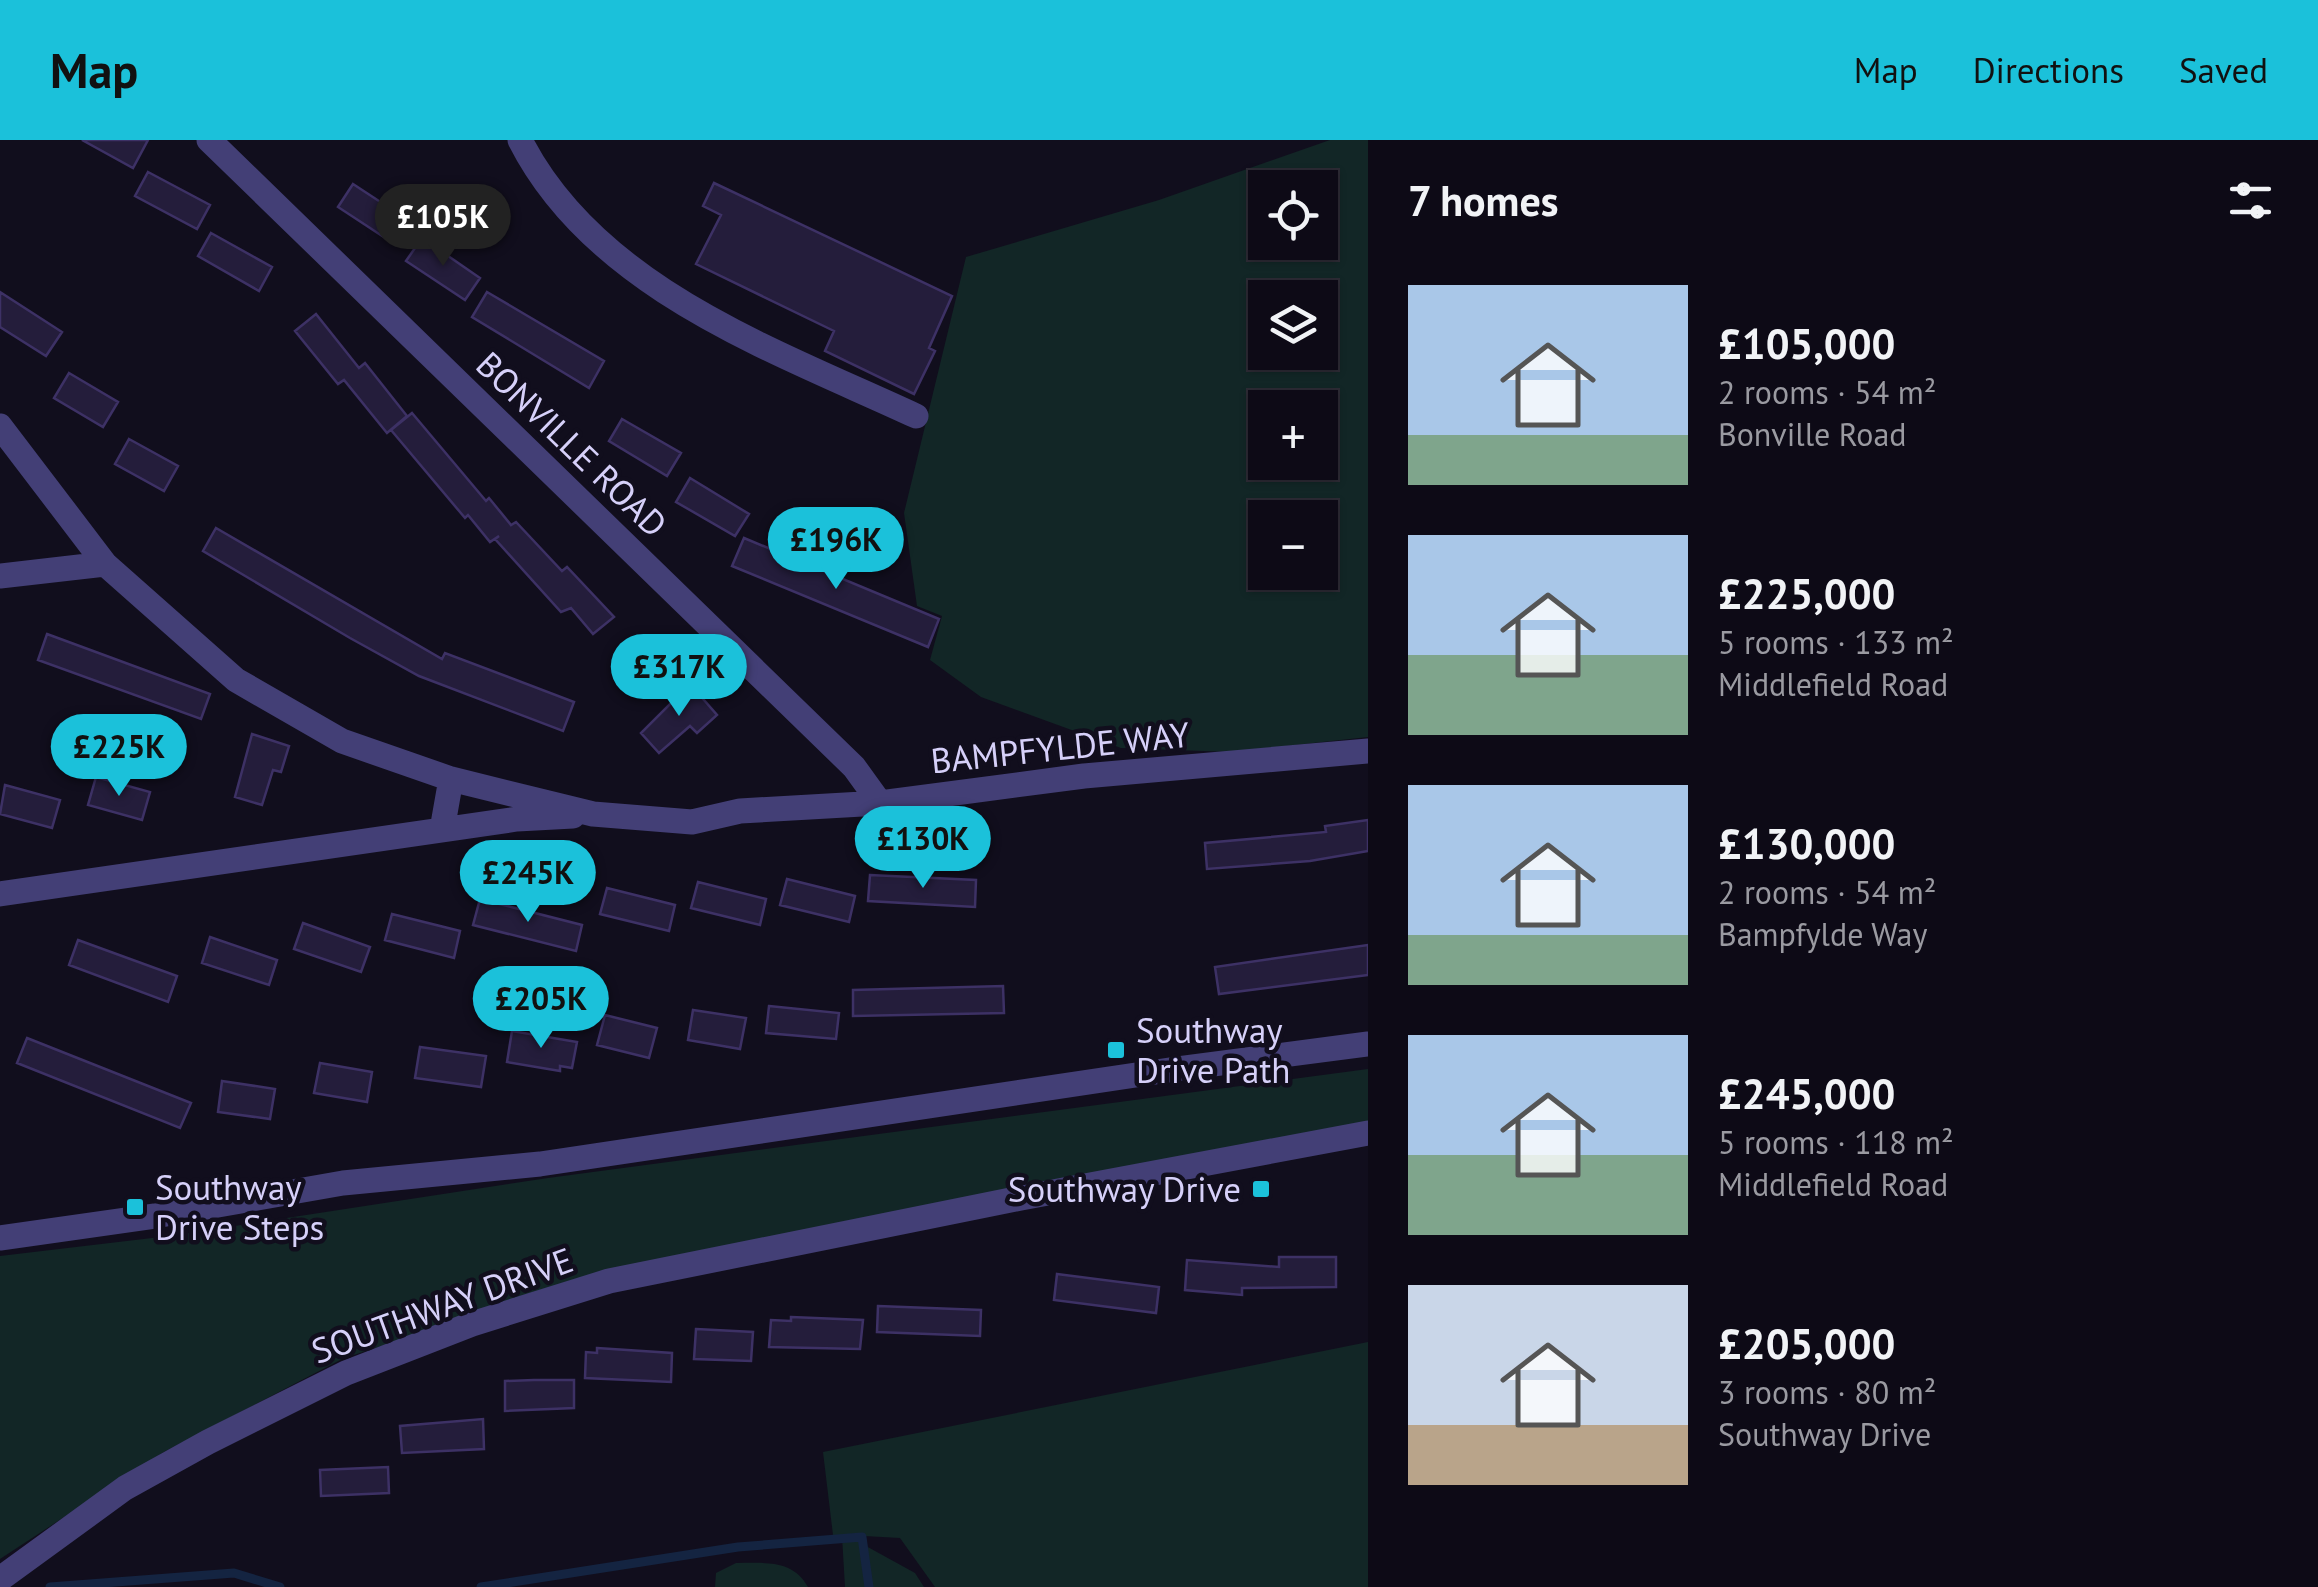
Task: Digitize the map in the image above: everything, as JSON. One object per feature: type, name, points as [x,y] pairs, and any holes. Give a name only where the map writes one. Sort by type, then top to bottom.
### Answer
[{"type":"street","name":"BONVILLE ROAD","points":[[208,140],[854,767],[880,803]]},
{"type":"street","points":[[520,140],[538,176],[599,243],[664,292],[916,416]]},
{"type":"street","name":"BAMPFYLDE WAY","points":[[0,426],[105,564],[236,680],[342,740],[451,779],[593,814],[692,822],[740,812],[880,803],[1084,776],[1368,752]]},
{"type":"street","points":[[0,576],[105,564]]},
{"type":"street","points":[[442,830],[451,779]]},
{"type":"street","points":[[0,894],[442,830],[593,814]]},
{"type":"street","points":[[0,1238],[342,1183],[540,1164],[1368,1044]]},
{"type":"street","name":"SOUTHWAY DRIVE","points":[[0,1580],[126,1488],[208,1442],[346,1374],[472,1324],[609,1281],[1021,1198],[1368,1134]]},
{"type":"green space","points":[[1330,140],[1368,140],[1368,737],[1231,752],[1121,748],[981,697],[930,660],[942,616],[917,606],[904,513],[966,257],[1159,200]]},
{"type":"green space","points":[[1368,1069],[1368,1132],[608,1274],[344,1358],[162,1453],[0,1559],[0,1256],[169,1236],[548,1178]]},
{"type":"green space","points":[[1368,1342],[1368,1587],[935,1587],[900,1538],[846,1535],[915,1573],[924,1587],[845,1587],[842,1536],[833,1535],[823,1452]]},
{"type":"green space","points":[[736,1563],[786,1567],[808,1587],[715,1587],[716,1573]]},
{"type":"building","points":[[82,140],[148,140],[133,168]]},
{"type":"building","points":[[148,172],[210,205],[197,229],[135,196]]},
{"type":"building","points":[[714,183],[952,296],[929,348],[935,351],[914,394],[825,351],[834,331],[696,264],[721,215],[703,206]]},
{"type":"building","points":[[353,184],[411,222],[396,245],[338,207]]},
{"type":"building","points":[[211,233],[272,267],[259,291],[198,256]]},
{"type":"building","points":[[422,238],[480,278],[465,300],[406,261]]},
{"type":"building","points":[[0,292],[62,332],[46,356],[0,327]]},
{"type":"building","points":[[487,292],[604,361],[589,388],[472,317]]},
{"type":"building","points":[[316,314],[359,368],[365,363],[407,416],[387,433],[344,380],[338,384],[295,331]]},
{"type":"building","points":[[69,373],[118,402],[103,427],[54,398]]},
{"type":"building","points":[[412,413],[486,501],[489,498],[511,525],[516,522],[562,571],[567,567],[614,617],[593,634],[571,608],[561,612],[495,539],[499,536],[490,542],[468,515],[465,518],[391,430]]},
{"type":"building","points":[[622,419],[681,453],[667,476],[609,441]]},
{"type":"building","points":[[129,439],[178,466],[164,491],[115,464]]},
{"type":"building","points":[[690,478],[749,514],[735,536],[676,502]]},
{"type":"building","points":[[216,528],[442,659],[445,653],[574,702],[563,731],[419,676],[350,638],[203,551]]},
{"type":"building","points":[[744,538],[939,619],[928,647],[732,566]]},
{"type":"building","points":[[47,634],[210,694],[201,719],[38,660]]},
{"type":"building","points":[[690,684],[717,715],[697,733],[690,726],[659,753],[641,733]]},
{"type":"building","points":[[252,734],[289,746],[281,772],[273,770],[262,805],[235,797]]},
{"type":"building","points":[[96,777],[150,792],[142,820],[88,805]]},
{"type":"building","points":[[5,785],[60,800],[52,828],[0,814]]},
{"type":"building","points":[[1368,820],[1368,851],[1310,861],[1207,869],[1205,843],[1326,832],[1325,826]]},
{"type":"building","points":[[870,875],[976,880],[975,907],[868,901]]},
{"type":"building","points":[[787,879],[855,896],[849,922],[780,905]]},
{"type":"building","points":[[698,882],[766,899],[760,925],[691,908]]},
{"type":"building","points":[[607,888],[675,905],[669,931],[600,914]]},
{"type":"building","points":[[480,899],[582,925],[576,951],[473,925]]},
{"type":"building","points":[[392,914],[460,931],[454,958],[385,940]]},
{"type":"building","points":[[303,923],[370,947],[361,972],[294,949]]},
{"type":"building","points":[[210,937],[277,960],[269,985],[202,963]]},
{"type":"building","points":[[78,940],[177,976],[168,1002],[69,965]]},
{"type":"building","points":[[1368,945],[1368,975],[1219,994],[1215,967]]},
{"type":"building","points":[[1003,986],[1004,1013],[853,1016],[853,990]]},
{"type":"building","points":[[769,1006],[839,1013],[836,1039],[766,1033]]},
{"type":"building","points":[[693,1010],[746,1018],[740,1049],[688,1040]]},
{"type":"building","points":[[605,1015],[657,1028],[649,1058],[597,1045]]},
{"type":"building","points":[[512,1031],[577,1042],[572,1068],[560,1066],[560,1071],[507,1062]]},
{"type":"building","points":[[27,1038],[191,1103],[180,1128],[17,1063]]},
{"type":"building","points":[[420,1047],[486,1056],[481,1087],[415,1078]]},
{"type":"building","points":[[320,1063],[372,1072],[367,1102],[314,1093]]},
{"type":"building","points":[[222,1081],[275,1089],[270,1119],[218,1112]]},
{"type":"building","points":[[1279,1257],[1336,1257],[1336,1287],[1242,1288],[1242,1295],[1185,1290],[1187,1260],[1279,1267]]},
{"type":"building","points":[[1057,1274],[1159,1287],[1156,1313],[1054,1300]]},
{"type":"building","points":[[878,1306],[981,1310],[980,1336],[877,1332]]},
{"type":"building","points":[[791,1317],[863,1320],[860,1349],[769,1347],[771,1320],[791,1321]]},
{"type":"building","points":[[696,1329],[753,1332],[751,1361],[694,1359]]},
{"type":"building","points":[[597,1348],[672,1353],[671,1382],[585,1378],[586,1352],[597,1353]]},
{"type":"building","points":[[574,1380],[574,1408],[505,1411],[505,1381]]},
{"type":"building","points":[[483,1419],[484,1449],[402,1453],[400,1426]]},
{"type":"building","points":[[388,1467],[389,1493],[321,1496],[320,1470]]},
{"type":"waterway","points":[[481,1587],[738,1547],[862,1537],[869,1587]]},
{"type":"waterway","points":[[50,1587],[234,1573],[280,1587]]},
{"type":"place","name":"Southway Drive Path","points":[[1116,1050]]},
{"type":"place","name":"Southway Drive","points":[[1261,1189]]},
{"type":"place","name":"Southway Drive Steps","points":[[135,1207]]}]
